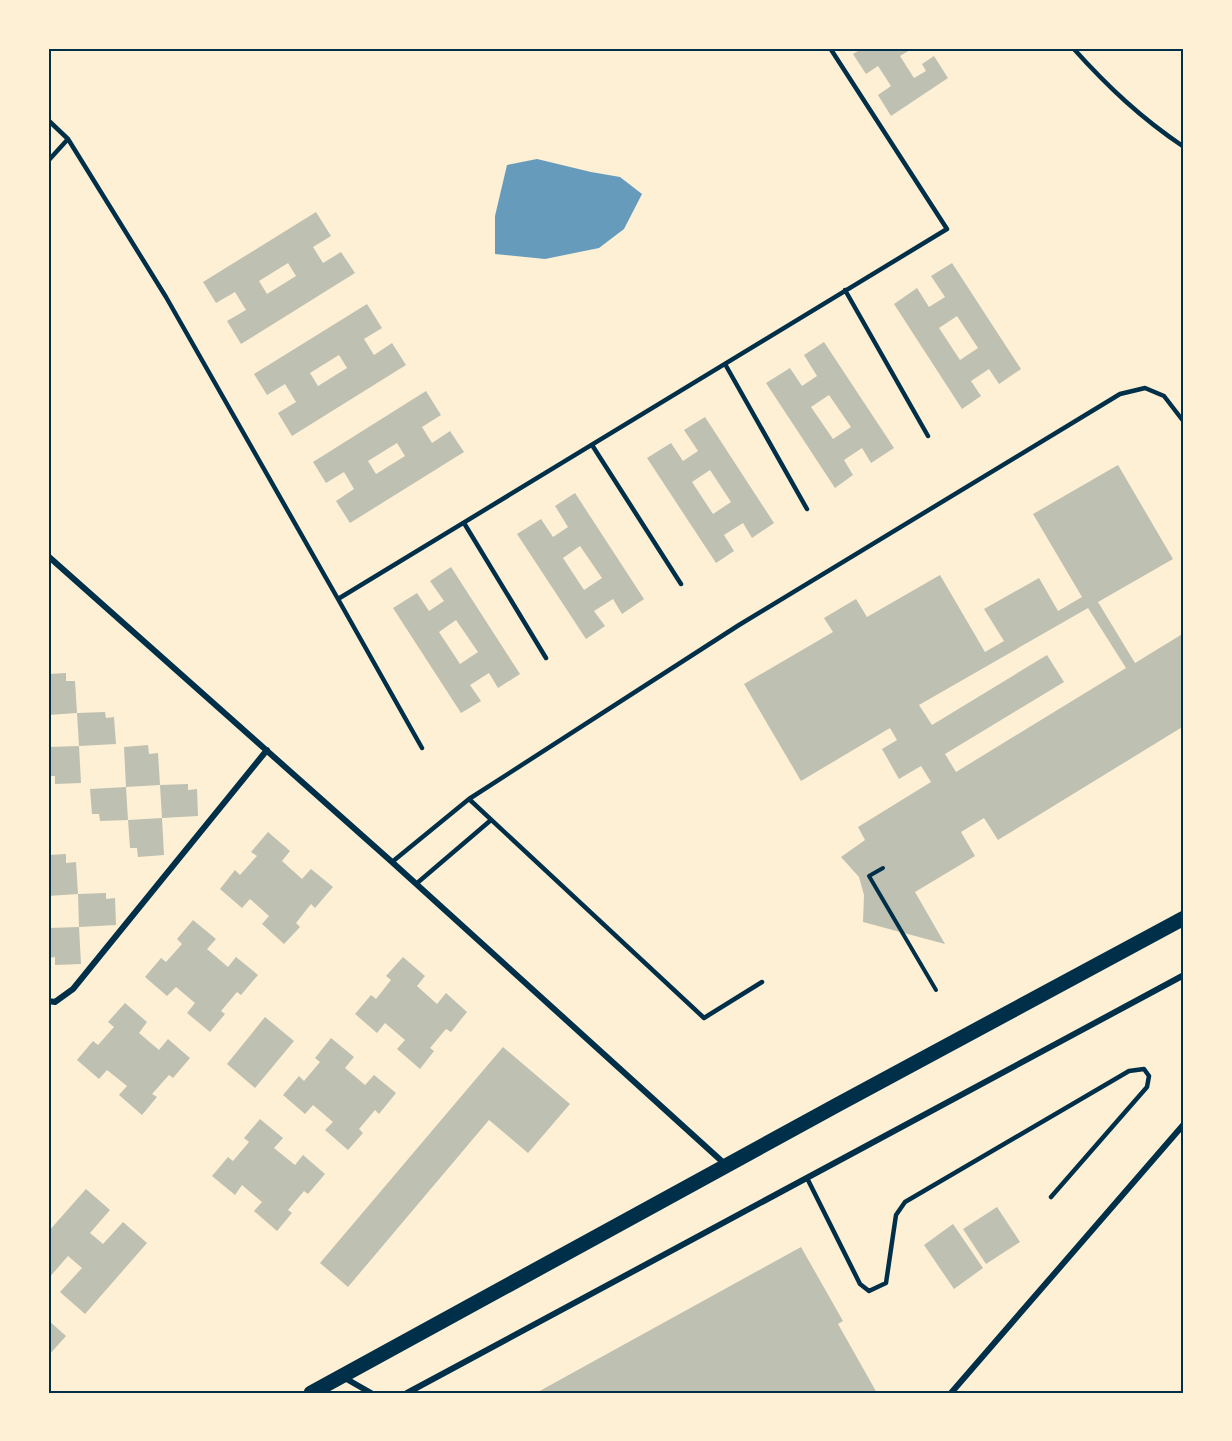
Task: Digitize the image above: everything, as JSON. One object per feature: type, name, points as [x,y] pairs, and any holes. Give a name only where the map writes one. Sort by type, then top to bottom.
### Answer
[{"type":"main road","points":[[311,1393],[340,1375],[1184,918]]},
{"type":"street","points":[[48,556],[392,862],[727,1166]]},
{"type":"street","points":[[48,1001],[55,1002],[73,989],[267,750]]},
{"type":"street","points":[[406,1393],[1184,975]]},
{"type":"street","points":[[951,1393],[1183,1128]]},
{"type":"street","points":[[340,1375],[371,1393]]},
{"type":"lane","points":[[338,600],[947,229],[830,48]]},
{"type":"lane","points":[[1073,48],[1109,88],[1155,128],[1184,147]]},
{"type":"lane","points":[[48,120],[68,139],[166,297],[422,748]]},
{"type":"lane","points":[[48,161],[68,139]]},
{"type":"lane","points":[[845,290],[928,436]]},
{"type":"lane","points":[[725,364],[807,508]]},
{"type":"lane","points":[[392,862],[469,800],[739,625],[1120,394],[1145,388],[1164,396],[1184,422]]},
{"type":"lane","points":[[591,445],[681,584]]},
{"type":"lane","points":[[464,523],[546,658]]},
{"type":"lane","points":[[469,800],[704,1018],[762,982]]},
{"type":"lane","points":[[416,884],[491,820]]},
{"type":"lane","points":[[807,1179],[860,1284],[869,1291],[886,1283],[896,1215],[905,1202],[1129,1071],[1144,1069],[1149,1076],[1147,1087],[1052,1197]]},
{"type":"path","points":[[883,867],[869,876],[936,990]]},
{"type":"water","points":[[537,159],[620,177],[642,194],[624,229],[599,248],[545,259],[495,254],[495,216],[507,165]]},
{"type":"building","points":[[863,48],[913,48],[900,56],[914,78],[926,71],[922,64],[934,56],[948,78],[891,116],[878,95],[891,86],[878,66],[866,74],[853,54]]},
{"type":"building","points":[[316,212],[331,236],[313,247],[323,263],[341,252],[355,273],[241,344],[227,321],[246,310],[235,292],[216,303],[203,282]],"holes":[[[288,263],[296,276],[267,294],[259,281]]]},
{"type":"building","points":[[952,263],[1021,369],[999,384],[989,369],[971,381],[981,396],[962,409],[894,304],[917,288],[929,307],[945,297],[931,276]],"holes":[[[957,316],[978,348],[960,360],[939,328]]]},
{"type":"building","points":[[367,304],[382,328],[364,339],[374,355],[392,343],[406,365],[292,436],[278,413],[296,402],[285,384],[267,395],[254,374]],"holes":[[[339,355],[347,368],[318,386],[310,373]]]},
{"type":"building","points":[[824,342],[894,448],[871,463],[862,448],[844,460],[853,475],[835,488],[766,383],[790,368],[802,386],[817,376],[804,355]],"holes":[[[829,395],[851,427],[833,439],[811,407]]]},
{"type":"building","points":[[426,391],[441,415],[422,427],[432,443],[450,431],[464,452],[350,523],[336,501],[354,489],[344,472],[326,483],[313,462]],"holes":[[[397,443],[405,456],[376,474],[368,461]]]},
{"type":"building","points":[[705,417],[774,523],[752,538],[743,523],[724,535],[734,551],[716,563],[647,458],[671,443],[683,461],[698,451],[684,430]],"holes":[[[710,470],[731,502],[713,514],[692,482]]]},
{"type":"building","points":[[1118,465],[1173,559],[1098,602],[1135,663],[1184,633],[1184,726],[998,840],[984,818],[961,832],[975,856],[915,892],[945,944],[863,922],[864,895],[859,877],[841,857],[865,840],[858,827],[931,782],[921,766],[899,779],[882,749],[897,740],[890,728],[801,781],[744,684],[833,632],[824,618],[856,599],[867,617],[940,575],[985,652],[1004,641],[984,609],[1039,578],[1058,611],[1082,597],[1033,514]],"holes":[[[1088,608],[1126,668],[956,772],[945,754],[1064,682],[1047,655],[932,725],[919,705]]]},
{"type":"building","points":[[575,493],[644,599],[622,614],[613,599],[594,611],[605,626],[586,639],[517,534],[541,519],[553,537],[568,527],[555,506]],"holes":[[[580,546],[602,578],[584,590],[563,558]]]},
{"type":"building","points":[[451,567],[520,674],[498,688],[489,673],[470,685],[481,701],[461,713],[393,608],[417,593],[429,611],[444,601],[430,581]],"holes":[[[456,620],[478,652],[460,664],[439,632]]]},
{"type":"building","points":[[66,673],[66,681],[75,681],[77,713],[48,715],[48,674]]},
{"type":"building","points":[[105,712],[106,718],[114,717],[116,744],[79,746],[77,713]]},
{"type":"building","points":[[148,745],[149,754],[158,753],[160,785],[126,787],[124,747]]},
{"type":"building","points":[[79,746],[81,783],[55,784],[55,776],[48,776],[48,747]]},
{"type":"building","points":[[188,784],[188,790],[197,789],[198,816],[162,818],[160,785]]},
{"type":"building","points":[[126,787],[128,820],[100,821],[99,814],[92,814],[90,789]]},
{"type":"building","points":[[162,818],[164,855],[138,857],[137,848],[130,848],[128,820]]},
{"type":"building","points":[[268,832],[290,851],[282,861],[302,879],[311,869],[333,887],[315,908],[311,904],[296,923],[300,927],[284,944],[262,924],[269,916],[250,899],[242,908],[220,889],[235,870],[240,875],[257,856],[251,852]]},
{"type":"building","points":[[66,854],[66,863],[76,862],[78,894],[48,896],[48,855]]},
{"type":"building","points":[[106,893],[106,899],[115,898],[116,925],[79,927],[78,894]]},
{"type":"building","points":[[193,920],[216,939],[207,949],[228,967],[236,957],[258,975],[241,995],[237,992],[221,1011],[225,1014],[210,1032],[187,1013],[195,1003],[176,987],[167,996],[145,977],[161,958],[166,962],[182,944],[177,939]]},
{"type":"building","points":[[79,927],[81,964],[55,965],[55,957],[48,958],[48,928]]},
{"type":"building","points":[[403,957],[425,976],[417,986],[437,1004],[446,993],[467,1012],[451,1032],[446,1029],[430,1048],[434,1051],[420,1069],[397,1049],[405,1040],[385,1023],[377,1033],[355,1014],[371,995],[376,999],[391,980],[386,976]]},
{"type":"building","points":[[125,1003],[147,1022],[139,1033],[159,1050],[168,1039],[190,1058],[173,1078],[169,1075],[152,1094],[157,1097],[142,1115],[119,1095],[127,1086],[107,1070],[99,1079],[77,1060],[93,1041],[98,1045],[114,1027],[108,1022]]},
{"type":"building","points":[[265,1017],[294,1041],[255,1088],[227,1064]]},
{"type":"building","points":[[331,1038],[354,1057],[345,1068],[365,1085],[374,1075],[396,1093],[379,1114],[375,1110],[359,1129],[363,1133],[348,1150],[325,1130],[333,1122],[313,1105],[305,1114],[283,1095],[299,1076],[304,1081],[320,1062],[315,1058]]},
{"type":"building","points":[[503,1047],[570,1104],[528,1153],[489,1120],[348,1287],[320,1263]]},
{"type":"building","points":[[260,1119],[283,1138],[274,1148],[295,1165],[303,1155],[325,1174],[308,1194],[304,1191],[288,1210],[292,1213],[277,1231],[254,1211],[262,1202],[242,1185],[235,1195],[212,1176],[228,1157],[233,1161],[249,1142],[244,1138]]},
{"type":"building","points":[[86,1189],[110,1210],[90,1233],[103,1244],[123,1222],[147,1243],[85,1314],[60,1292],[82,1268],[68,1256],[48,1279],[48,1232]]},
{"type":"building","points":[[997,1207],[1020,1242],[986,1264],[963,1229]]},
{"type":"building","points":[[953,1224],[983,1268],[954,1289],[924,1245]]},
{"type":"building","points":[[801,1247],[843,1321],[838,1324],[877,1393],[536,1393]]},
{"type":"building","points":[[48,1320],[66,1336],[48,1356]]}]
